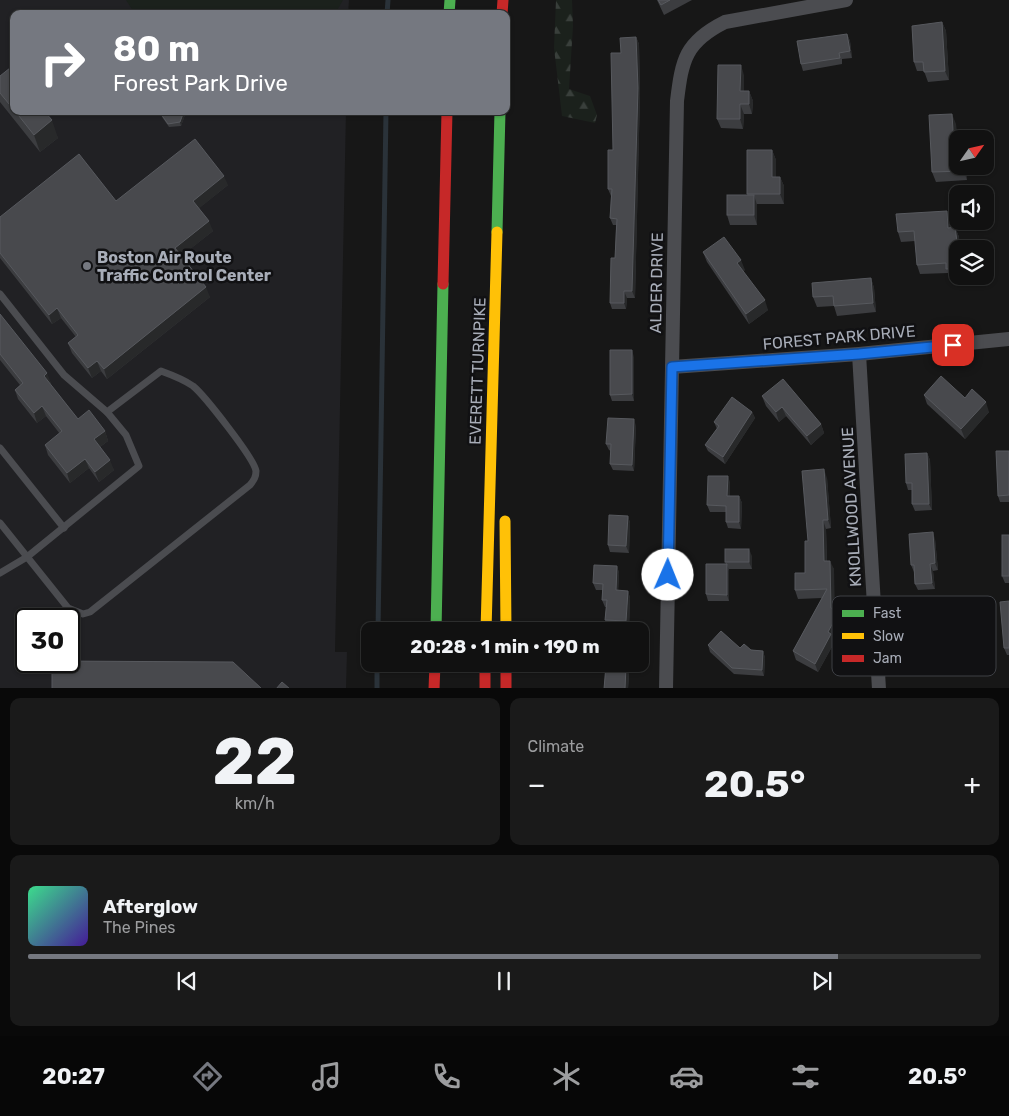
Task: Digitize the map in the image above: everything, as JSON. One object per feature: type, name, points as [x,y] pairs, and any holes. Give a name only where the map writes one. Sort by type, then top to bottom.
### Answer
[{"type":"highway","points":[[436,622],[447,115]]},
{"type":"highway","points":[[501,115],[505,396]]},
{"type":"highway","name":"EVERETT TURNPIKE","points":[[486,622],[501,115]]},
{"type":"highway","points":[[505,514],[506,622]]},
{"type":"highway","points":[[434,688],[435,672]]},
{"type":"highway","points":[[484,688],[485,672]]},
{"type":"highway","points":[[506,672],[506,688]]},
{"type":"street","name":"ALDER DRIVE","points":[[666,688],[677,101],[682,65],[693,44],[708,30],[725,22],[846,0]]},
{"type":"street","name":"FOREST PARK DRIVE","points":[[672,367],[859,354],[1009,339]]},
{"type":"street","name":"KNOLLWOOD AVENUE","points":[[859,354],[873,596]]},
{"type":"lane","points":[[0,294],[64,375],[107,412],[126,435],[139,466],[27,557],[0,573]]},
{"type":"lane","points":[[0,523],[68,608],[83,614],[90,612],[255,478],[252,461],[195,388],[183,379],[161,371],[107,412]]},
{"type":"lane","points":[[0,448],[64,528]]},
{"type":"shaded area","points":[[0,0],[349,0],[348,10],[10,10],[10,115],[346,115],[335,652],[347,652],[346,688],[0,688]]},
{"type":"green space","points":[[126,0],[343,0],[337,10],[132,10]]},
{"type":"green space","points":[[556,0],[572,0],[573,26],[569,89],[590,96],[597,115],[595,123],[562,116],[554,48]]},
{"type":"building","points":[[658,0],[670,0],[661,5]]},
{"type":"building","points":[[942,22],[945,71],[924,72],[923,62],[914,62],[912,26]]},
{"type":"building","points":[[847,34],[850,51],[839,53],[840,58],[801,64],[797,41]]},
{"type":"building","points":[[636,37],[638,88],[632,291],[624,291],[624,303],[610,303],[611,258],[615,258],[617,219],[610,218],[612,189],[608,189],[608,150],[613,150],[611,53],[621,53],[620,38]]},
{"type":"building","points":[[718,65],[741,65],[740,91],[749,91],[749,104],[740,104],[740,119],[717,119]]},
{"type":"building","points":[[10,68],[10,105],[0,93],[0,76]]},
{"type":"building","points":[[952,114],[953,130],[949,130],[949,171],[932,172],[929,115]]},
{"type":"building","points":[[18,115],[48,115],[52,120],[34,135]]},
{"type":"building","points":[[162,115],[183,115],[180,122],[168,124]]},
{"type":"building","name":"Boston Air Route Traffic Control Center","points":[[195,139],[224,176],[193,201],[209,221],[175,248],[206,287],[104,369],[97,361],[88,368],[68,343],[78,335],[57,308],[49,315],[0,253],[0,217],[79,154],[116,201]]},
{"type":"building","points":[[747,150],[772,150],[772,177],[780,177],[780,194],[747,194]]},
{"type":"building","points":[[727,195],[754,195],[754,215],[727,215]]},
{"type":"building","points":[[947,211],[948,228],[949,230],[955,230],[957,240],[949,240],[949,269],[946,269],[946,263],[917,265],[914,231],[898,232],[896,214]]},
{"type":"building","points":[[724,237],[741,260],[737,263],[765,300],[746,314],[703,252]]},
{"type":"building","points":[[871,278],[873,303],[834,306],[833,296],[813,297],[812,283]]},
{"type":"building","points":[[0,314],[47,373],[44,376],[78,419],[89,410],[105,431],[94,439],[110,460],[95,472],[85,459],[67,473],[45,445],[62,431],[42,406],[34,413],[15,390],[23,383],[0,354]]},
{"type":"building","points":[[610,350],[632,350],[632,394],[610,395]]},
{"type":"building","points":[[941,376],[965,398],[972,389],[986,402],[961,429],[924,395]]},
{"type":"building","points":[[783,379],[821,424],[807,436],[782,407],[776,412],[762,396]]},
{"type":"building","points":[[732,397],[752,412],[723,457],[705,445],[719,426],[714,422]]},
{"type":"building","points":[[608,418],[634,419],[632,465],[610,464],[611,444],[606,444]]},
{"type":"building","points":[[996,451],[1009,451],[1009,495],[998,496]]},
{"type":"building","points":[[927,453],[929,504],[912,504],[912,483],[906,483],[905,454]]},
{"type":"building","points":[[824,469],[828,520],[823,520],[824,561],[830,561],[832,625],[828,632],[831,634],[815,664],[793,651],[827,589],[795,590],[795,573],[805,573],[805,541],[808,541],[802,471]]},
{"type":"building","points":[[708,476],[728,476],[727,496],[739,496],[739,522],[726,522],[726,506],[707,505]]},
{"type":"building","points":[[609,515],[628,516],[626,546],[608,545]]},
{"type":"building","points":[[933,532],[935,563],[930,564],[932,583],[915,584],[914,565],[911,565],[909,534]]},
{"type":"building","points":[[1002,535],[1009,535],[1009,576],[1002,576]]},
{"type":"building","points":[[725,549],[749,549],[749,562],[725,562]]},
{"type":"building","points":[[706,564],[727,564],[727,595],[706,594]]},
{"type":"building","points":[[594,565],[617,566],[616,590],[628,591],[626,621],[605,620],[607,600],[602,600],[603,584],[593,583]]},
{"type":"building","points":[[1009,601],[1009,648],[1004,648],[1000,602]]},
{"type":"building","points":[[721,631],[740,648],[744,644],[751,650],[763,651],[762,670],[732,668],[708,645]]},
{"type":"building","points":[[80,661],[233,662],[261,688],[52,688],[52,673],[80,673]]},
{"type":"building","points":[[605,672],[626,672],[625,688],[604,688]]},
{"type":"building","points":[[282,682],[289,688],[277,688]]},
{"type":"waterway","points":[[387,10],[388,0]]},
{"type":"waterway","points":[[378,622],[386,115]]},
{"type":"waterway","points":[[377,672],[377,688]]},
{"type":"traffic: fast","points":[[449,10],[450,0]]},
{"type":"traffic: fast","points":[[497,232],[500,115]]},
{"type":"traffic: fast","points":[[436,622],[443,284]]},
{"type":"traffic: slow","points":[[486,622],[497,232]]},
{"type":"traffic: slow","points":[[505,521],[506,622]]},
{"type":"traffic: jam","points":[[502,10],[503,0]]},
{"type":"traffic: jam","points":[[443,284],[447,115]]},
{"type":"traffic: jam","points":[[434,688],[435,672]]},
{"type":"traffic: jam","points":[[485,672],[485,688]]},
{"type":"traffic: jam","points":[[506,672],[506,688]]},
{"type":"place","name":"Boston Air Route Traffic Control Center","points":[[87,266]]},
{"type":"route","points":[[668,575],[672,367],[859,354],[953,345]]}]
